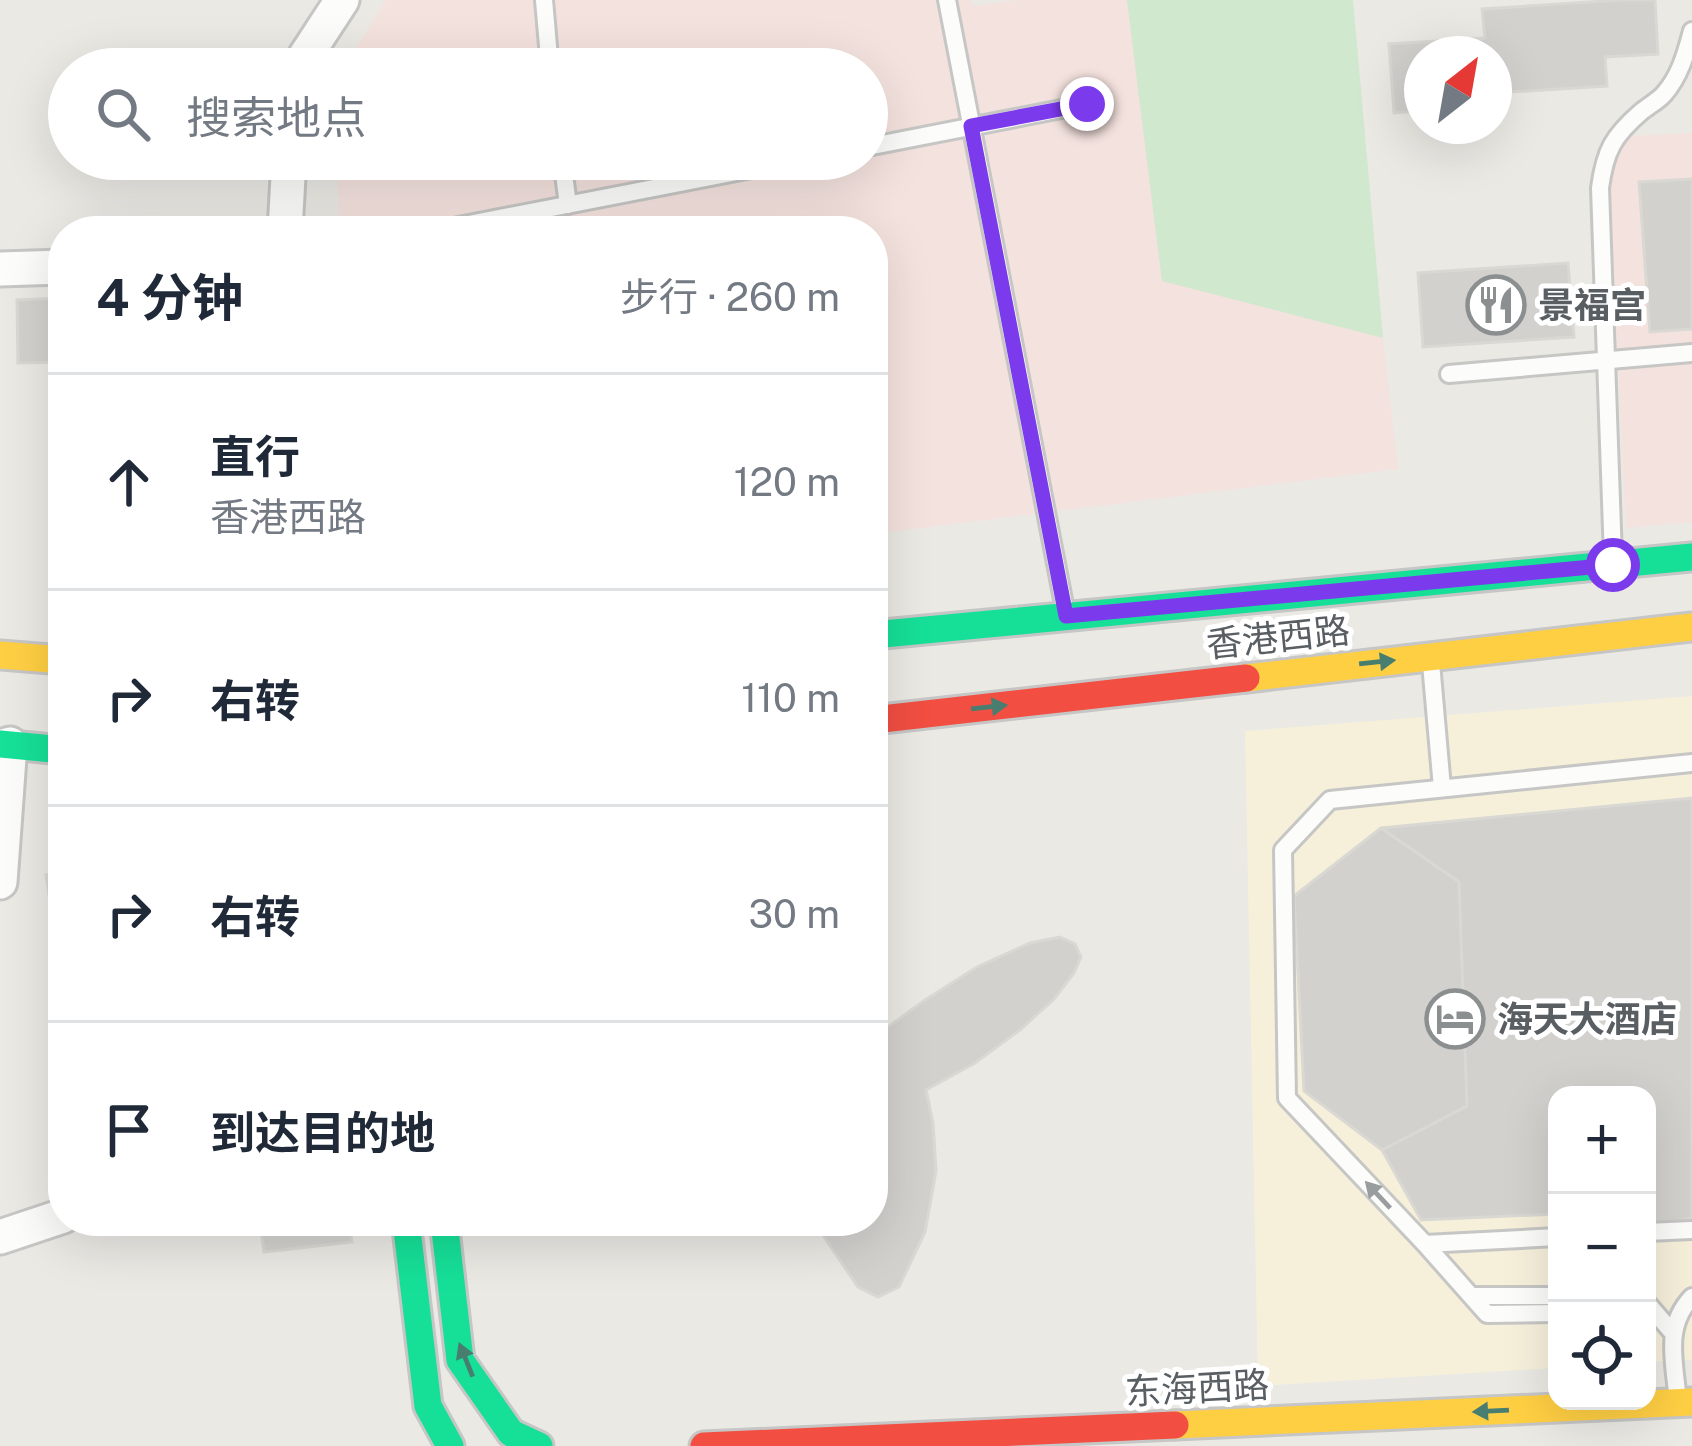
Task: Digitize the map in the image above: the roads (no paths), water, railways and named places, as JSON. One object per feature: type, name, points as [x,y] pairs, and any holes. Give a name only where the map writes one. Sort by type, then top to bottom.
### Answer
[{"type":"main road","name":"香港西路","points":[[888,634],[1692,557]]},
{"type":"main road","name":"香港西路","points":[[888,718],[1692,627]]},
{"type":"main road","points":[[0,655],[48,659]]},
{"type":"main road","points":[[3,745],[48,749]]},
{"type":"main road","points":[[408,1236],[428,1406],[450,1446]]},
{"type":"main road","points":[[447,1236],[460,1360],[511,1433],[538,1446]]},
{"type":"main road","name":"东海西路","points":[[704,1446],[1548,1406]]},
{"type":"street","points":[[311,48],[342,0]]},
{"type":"street","points":[[286,216],[289,180]]},
{"type":"street","points":[[0,269],[48,267]]},
{"type":"street","points":[[0,881],[3,745]]},
{"type":"street","points":[[0,1237],[48,1221]]},
{"type":"lane","points":[[544,0],[548,48]]},
{"type":"lane","points":[[947,0],[1066,616]]},
{"type":"lane","points":[[1613,565],[1600,188],[1611,142],[1665,93],[1682,65],[1692,31]]},
{"type":"lane","points":[[888,142],[1087,104]]},
{"type":"lane","points":[[565,180],[568,205]]},
{"type":"lane","points":[[511,216],[696,180]]},
{"type":"lane","points":[[1450,374],[1692,353]]},
{"type":"lane","points":[[1431,656],[1442,788]]},
{"type":"lane","points":[[1548,1313],[1487,1314],[1287,1098],[1283,850],[1330,800],[1692,763]]},
{"type":"lane","points":[[1656,1232],[1692,1230]]},
{"type":"lane","points":[[1425,1244],[1548,1237]]},
{"type":"lane","points":[[1472,1296],[1548,1296]]},
{"type":"lane","points":[[1672,1332],[1692,1297]]},
{"type":"lane","points":[[1656,1313],[1672,1332],[1685,1403]]},
{"type":"place","name":"景福宫","points":[[1496,305]]},
{"type":"place","name":"海天大酒店","points":[[1455,1019]]}]
